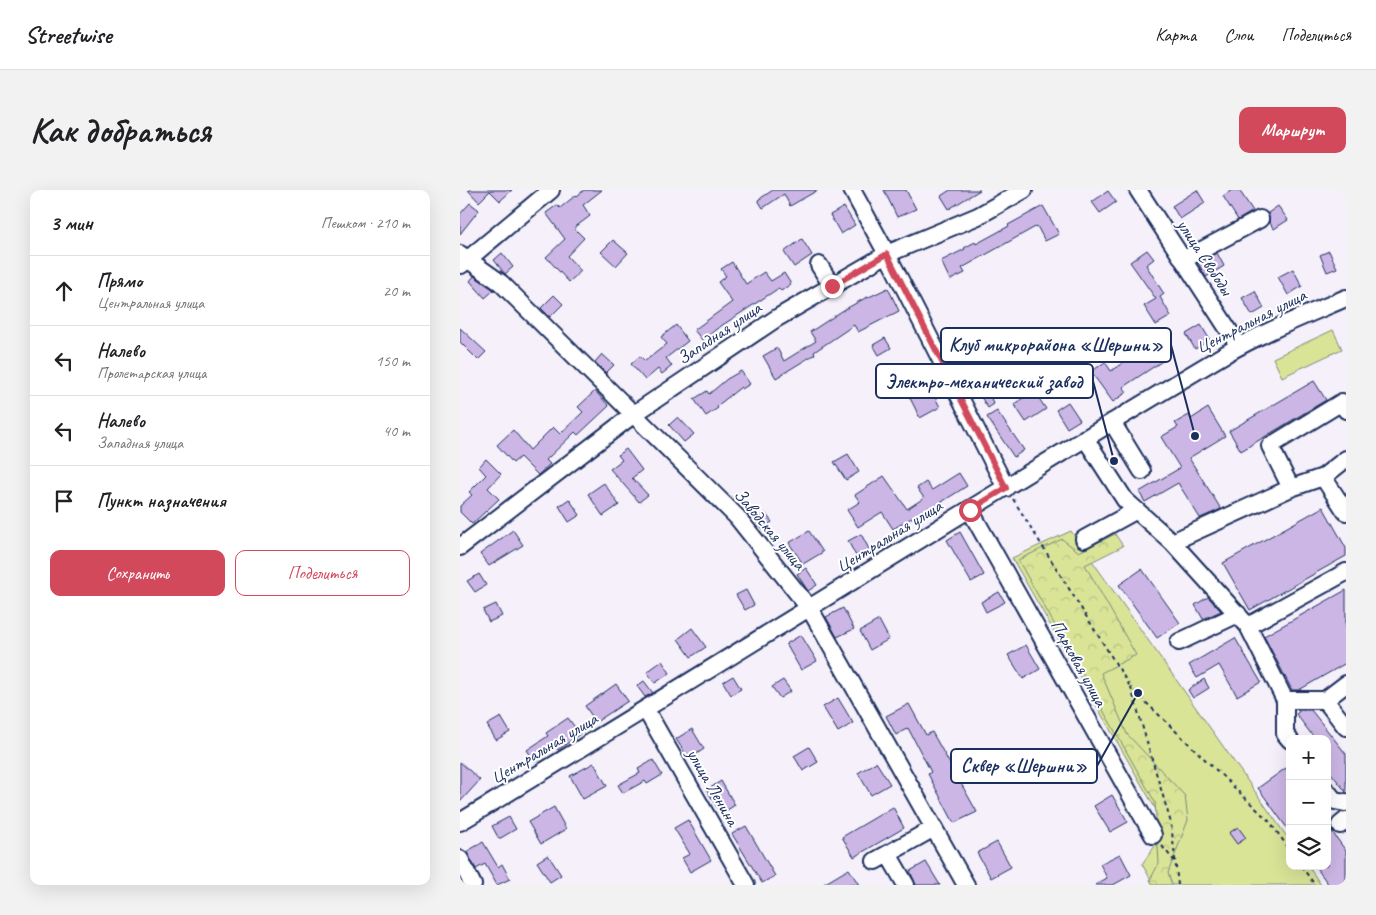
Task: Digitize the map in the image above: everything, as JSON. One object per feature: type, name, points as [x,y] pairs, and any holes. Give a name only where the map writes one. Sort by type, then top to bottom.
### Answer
[{"type":"street","points":[[462,259],[551,190]]},
{"type":"street","points":[[852,190],[887,254],[1006,488]]},
{"type":"street","name":"Западная улица","points":[[460,547],[634,414],[777,318],[887,254],[978,216],[1024,190]]},
{"type":"street","name":"улица Свободы","points":[[1138,190],[1239,346]]},
{"type":"street","points":[[1183,260],[1260,219]]},
{"type":"street","name":"Заводская улица","points":[[462,259],[501,283],[737,517],[810,609],[966,885]]},
{"type":"street","points":[[819,265],[832,286]]},
{"type":"street","name":"Центральная улица","points":[[460,822],[646,710],[1085,438],[1239,346],[1346,298]]},
{"type":"street","points":[[1291,488],[1270,446],[1342,402],[1346,410]]},
{"type":"street","points":[[1112,422],[1142,471]]},
{"type":"street","points":[[1085,438],[1125,500],[1135,511],[1172,542],[1243,620],[1285,700],[1286,735]]},
{"type":"street","points":[[1172,542],[1291,488],[1323,477],[1346,459]]},
{"type":"street","points":[[1323,477],[1346,512]]},
{"type":"street","name":"Парковая улица","points":[[970,510],[1153,835]]},
{"type":"street","points":[[1084,539],[1135,511]]},
{"type":"street","points":[[1179,642],[1243,620],[1346,572]]},
{"type":"street","points":[[1285,700],[1325,700],[1346,684]]},
{"type":"street","points":[[1325,700],[1346,727]]},
{"type":"street","name":"улица Ленина","points":[[646,710],[746,885]]},
{"type":"street","points":[[1331,796],[1335,801],[1346,802]]},
{"type":"street","points":[[906,885],[881,858],[934,828]]},
{"type":"street","points":[[460,859],[473,885]]},
{"type":"path","points":[[1006,488],[1131,688],[1269,821],[1286,844]]},
{"type":"path","points":[[1131,688],[1172,823],[1178,885]]},
{"type":"path","points":[[1153,835],[1176,863]]},
{"type":"path","points":[[1304,870],[1314,885]]},
{"type":"green space","points":[[1333,330],[1342,349],[1282,377],[1273,358]]},
{"type":"green space","points":[[1071,531],[1286,835],[1286,870],[1311,870],[1321,885],[1154,885],[1142,864],[1167,829],[1012,558]]},
{"type":"green space","points":[[1115,534],[1123,546],[1085,565],[1136,655],[1101,673],[1127,734],[1185,796],[1188,820],[1168,873],[1172,885],[1153,885],[1150,880],[1159,863],[1155,802],[1018,560],[1062,539],[1079,552]]},
{"type":"building","points":[[468,190],[512,190],[500,201],[490,191],[479,202]]},
{"type":"building","points":[[584,190],[602,190],[583,205],[590,216],[574,228],[584,238],[567,256],[581,271],[569,282],[546,257],[565,239],[546,213],[557,205],[560,208]]},
{"type":"building","points":[[773,190],[818,190],[790,206],[784,194],[763,208],[758,200]]},
{"type":"building","points":[[884,190],[906,190],[916,209],[897,217]]},
{"type":"building","points":[[950,190],[980,190],[949,209],[941,196]]},
{"type":"building","points":[[1197,190],[1205,203],[1180,219],[1172,206]]},
{"type":"building","points":[[1232,190],[1239,190],[1253,211],[1238,220],[1223,196]]},
{"type":"building","points":[[1108,191],[1116,202],[1100,213],[1092,202]]},
{"type":"building","points":[[470,203],[479,210],[460,234],[460,214]]},
{"type":"building","points":[[1043,206],[1059,234],[1045,241],[1037,226],[962,268],[965,273],[950,280],[941,261],[975,242],[976,244]]},
{"type":"building","points":[[1278,206],[1288,220],[1274,229],[1269,222],[1268,213]]},
{"type":"building","points":[[844,207],[855,225],[841,234],[830,215]]},
{"type":"building","points":[[802,239],[812,255],[794,267],[784,252]]},
{"type":"building","points":[[613,240],[628,253],[616,266],[601,252]]},
{"type":"building","points":[[1147,250],[1154,259],[1146,265],[1164,294],[1160,297],[1171,316],[1156,325],[1144,306],[1156,299],[1130,262]]},
{"type":"building","points":[[1329,251],[1337,268],[1327,272],[1320,255]]},
{"type":"building","points":[[502,253],[513,267],[505,274],[494,260]]},
{"type":"building","points":[[1217,253],[1224,266],[1206,277],[1198,263]]},
{"type":"building","points":[[732,262],[746,284],[764,272],[771,281],[784,273],[791,284],[781,291],[779,288],[715,330],[703,341],[694,330],[732,302],[718,282],[726,276],[721,269]]},
{"type":"building","points":[[1293,269],[1302,286],[1288,295],[1278,277]]},
{"type":"building","points":[[474,276],[494,290],[485,298],[470,281]]},
{"type":"building","points":[[888,288],[899,311],[858,332],[854,325],[814,352],[815,354],[776,378],[763,356],[777,348],[784,361],[816,341],[810,332],[842,311]]},
{"type":"building","points":[[1255,291],[1264,308],[1252,315],[1242,298]]},
{"type":"building","points":[[554,295],[563,304],[550,317],[541,308]]},
{"type":"building","points":[[676,325],[688,341],[666,358],[672,366],[662,374],[658,369],[645,380],[631,364],[640,356],[645,361],[667,344],[661,337]]},
{"type":"building","points":[[1201,325],[1210,340],[1195,349],[1186,334]]},
{"type":"building","points":[[460,328],[486,352],[478,360],[460,342]]},
{"type":"building","points":[[885,338],[891,348],[879,355],[873,345]]},
{"type":"building","points":[[1150,338],[1164,360],[1123,387],[1127,392],[1113,402],[1091,372],[1105,362],[1111,371],[1141,351],[1138,346]]},
{"type":"building","points":[[963,352],[984,387],[1002,375],[1010,387],[991,399],[994,404],[988,408],[975,388],[971,390],[952,358]]},
{"type":"building","points":[[602,354],[614,365],[606,373],[595,362]]},
{"type":"building","points":[[741,371],[750,384],[742,389],[741,387],[706,416],[694,399],[707,391],[709,394],[727,379]]},
{"type":"building","points":[[925,378],[940,407],[920,418],[905,388]]},
{"type":"building","points":[[1314,381],[1326,400],[1241,451],[1229,431]]},
{"type":"building","points":[[595,391],[609,406],[578,435],[575,432],[546,460],[550,464],[538,475],[520,457],[513,463],[497,445],[513,430],[530,450],[553,427],[560,434],[583,412],[578,407]]},
{"type":"building","points":[[1034,391],[1046,409],[1026,422],[1014,404]]},
{"type":"building","points":[[1068,402],[1080,420],[1067,428],[1056,410]]},
{"type":"building","points":[[1208,408],[1225,436],[1189,458],[1221,509],[1200,518],[1178,483],[1145,502],[1139,492],[1180,468],[1161,437],[1178,427],[1175,423],[1189,415],[1191,419]]},
{"type":"building","points":[[997,411],[1024,450],[1014,457],[987,417]]},
{"type":"building","points":[[678,417],[694,434],[684,442],[669,425]]},
{"type":"building","points":[[626,449],[642,470],[632,478],[648,495],[639,502],[610,469],[622,460],[618,455]]},
{"type":"building","points":[[848,454],[859,472],[846,480],[834,462]]},
{"type":"building","points":[[486,459],[501,474],[488,488],[499,499],[472,524],[460,512],[460,506],[472,495],[469,492],[486,475],[479,467]]},
{"type":"building","points":[[959,473],[967,486],[940,503],[944,508],[935,514],[930,507],[893,529],[882,512],[858,527],[847,510],[860,502],[855,495],[884,476],[907,509],[924,498],[917,488],[926,482],[932,490]]},
{"type":"building","points":[[604,483],[619,505],[603,516],[588,494]]},
{"type":"building","points":[[569,499],[580,515],[569,522],[559,506]]},
{"type":"building","points":[[1323,507],[1346,548],[1346,556],[1250,610],[1223,563]]},
{"type":"building","points":[[765,513],[772,522],[762,529],[755,520]]},
{"type":"building","points":[[513,530],[523,545],[489,566],[480,554]]},
{"type":"building","points":[[809,531],[823,552],[803,564],[789,543]]},
{"type":"building","points":[[960,532],[984,575],[971,582],[947,540]]},
{"type":"building","points":[[861,534],[869,549],[856,556],[848,541]]},
{"type":"building","points":[[806,568],[817,585],[808,591],[797,574]]},
{"type":"building","points":[[1142,569],[1180,623],[1157,638],[1119,585]]},
{"type":"building","points":[[479,574],[486,585],[475,592],[467,581]]},
{"type":"building","points":[[746,590],[754,605],[745,610],[736,595]]},
{"type":"building","points":[[1346,590],[1346,663],[1299,690],[1292,690],[1264,636]]},
{"type":"building","points":[[999,592],[1005,602],[986,612],[981,602]]},
{"type":"building","points":[[1208,597],[1221,611],[1203,619],[1195,605]]},
{"type":"building","points":[[496,604],[502,616],[489,622],[483,610]]},
{"type":"building","points":[[843,608],[854,629],[837,637],[826,617]]},
{"type":"building","points":[[879,620],[889,639],[870,650],[860,631]]},
{"type":"building","points":[[692,628],[706,647],[691,657],[678,639]]},
{"type":"building","points":[[801,635],[817,661],[801,670],[786,644]]},
{"type":"building","points":[[1235,638],[1261,682],[1237,696],[1219,665],[1197,678],[1189,665]]},
{"type":"building","points":[[1026,645],[1040,669],[1023,679],[1008,655]]},
{"type":"building","points":[[662,661],[670,673],[655,683],[647,672]]},
{"type":"building","points":[[733,676],[741,689],[731,695],[723,682]]},
{"type":"building","points":[[1204,679],[1209,688],[1193,698],[1188,690]]},
{"type":"building","points":[[783,680],[791,691],[780,698],[772,687]]},
{"type":"building","points":[[644,681],[653,693],[645,697],[637,686]]},
{"type":"building","points":[[616,684],[628,701],[596,722],[585,706]]},
{"type":"building","points":[[838,698],[853,723],[838,732],[823,707]]},
{"type":"building","points":[[909,704],[926,735],[932,732],[977,812],[954,823],[928,774],[931,772],[908,728],[896,735],[886,716]]},
{"type":"building","points":[[1301,710],[1311,710],[1331,735],[1312,735],[1296,714]]},
{"type":"building","points":[[501,717],[510,732],[496,740],[487,725]]},
{"type":"building","points":[[568,718],[580,734],[558,750],[556,747],[535,762],[527,750],[548,736],[546,733]]},
{"type":"building","points":[[692,729],[704,749],[689,759],[676,739]]},
{"type":"building","points":[[1331,735],[1346,754],[1346,792],[1331,773]]},
{"type":"building","points":[[809,747],[818,762],[803,771],[794,756]]},
{"type":"building","points":[[653,760],[662,775],[647,784],[645,781],[623,793],[618,785],[640,773],[638,769]]},
{"type":"building","points":[[460,762],[480,780],[460,802]]},
{"type":"building","points":[[876,762],[890,784],[871,795],[858,773]]},
{"type":"building","points":[[594,763],[607,786],[583,799],[570,776]]},
{"type":"building","points":[[1286,768],[1286,826],[1258,788]]},
{"type":"building","points":[[721,781],[735,805],[721,814],[707,790]]},
{"type":"building","points":[[1112,795],[1128,822],[1110,832],[1094,806]]},
{"type":"building","points":[[554,807],[566,829],[541,844],[528,822]]},
{"type":"building","points":[[893,807],[904,828],[854,857],[842,837]]},
{"type":"building","points":[[509,817],[516,829],[499,839],[492,826]]},
{"type":"building","points":[[688,820],[711,860],[690,872],[682,858],[690,854],[674,828]]},
{"type":"building","points":[[746,826],[775,876],[762,883],[732,834]]},
{"type":"building","points":[[1238,827],[1246,838],[1237,844],[1229,833]]},
{"type":"building","points":[[1331,830],[1346,851],[1346,881],[1341,885],[1329,885],[1318,870],[1331,870]]},
{"type":"building","points":[[483,842],[498,867],[502,864],[510,879],[497,885],[485,864],[476,869],[466,852]]},
{"type":"building","points":[[997,842],[1011,867],[991,878],[977,853]]},
{"type":"building","points":[[1120,854],[1131,875],[1113,885],[1095,885],[1107,878],[1100,864]]},
{"type":"building","points":[[548,855],[561,875],[550,882],[537,862]]},
{"type":"building","points":[[926,862],[940,885],[916,885],[910,871]]},
{"type":"building","points":[[849,869],[859,885],[822,885]]},
{"type":"place","name":"Клуб микрорайона «Шершни»","points":[[1195,436]]},
{"type":"place","name":"Электро-механический завод","points":[[1114,461]]},
{"type":"place","name":"Сквер «Шершни»","points":[[1138,693]]},
{"type":"route","points":[[832,286],[887,254],[1006,488],[970,510]]}]
